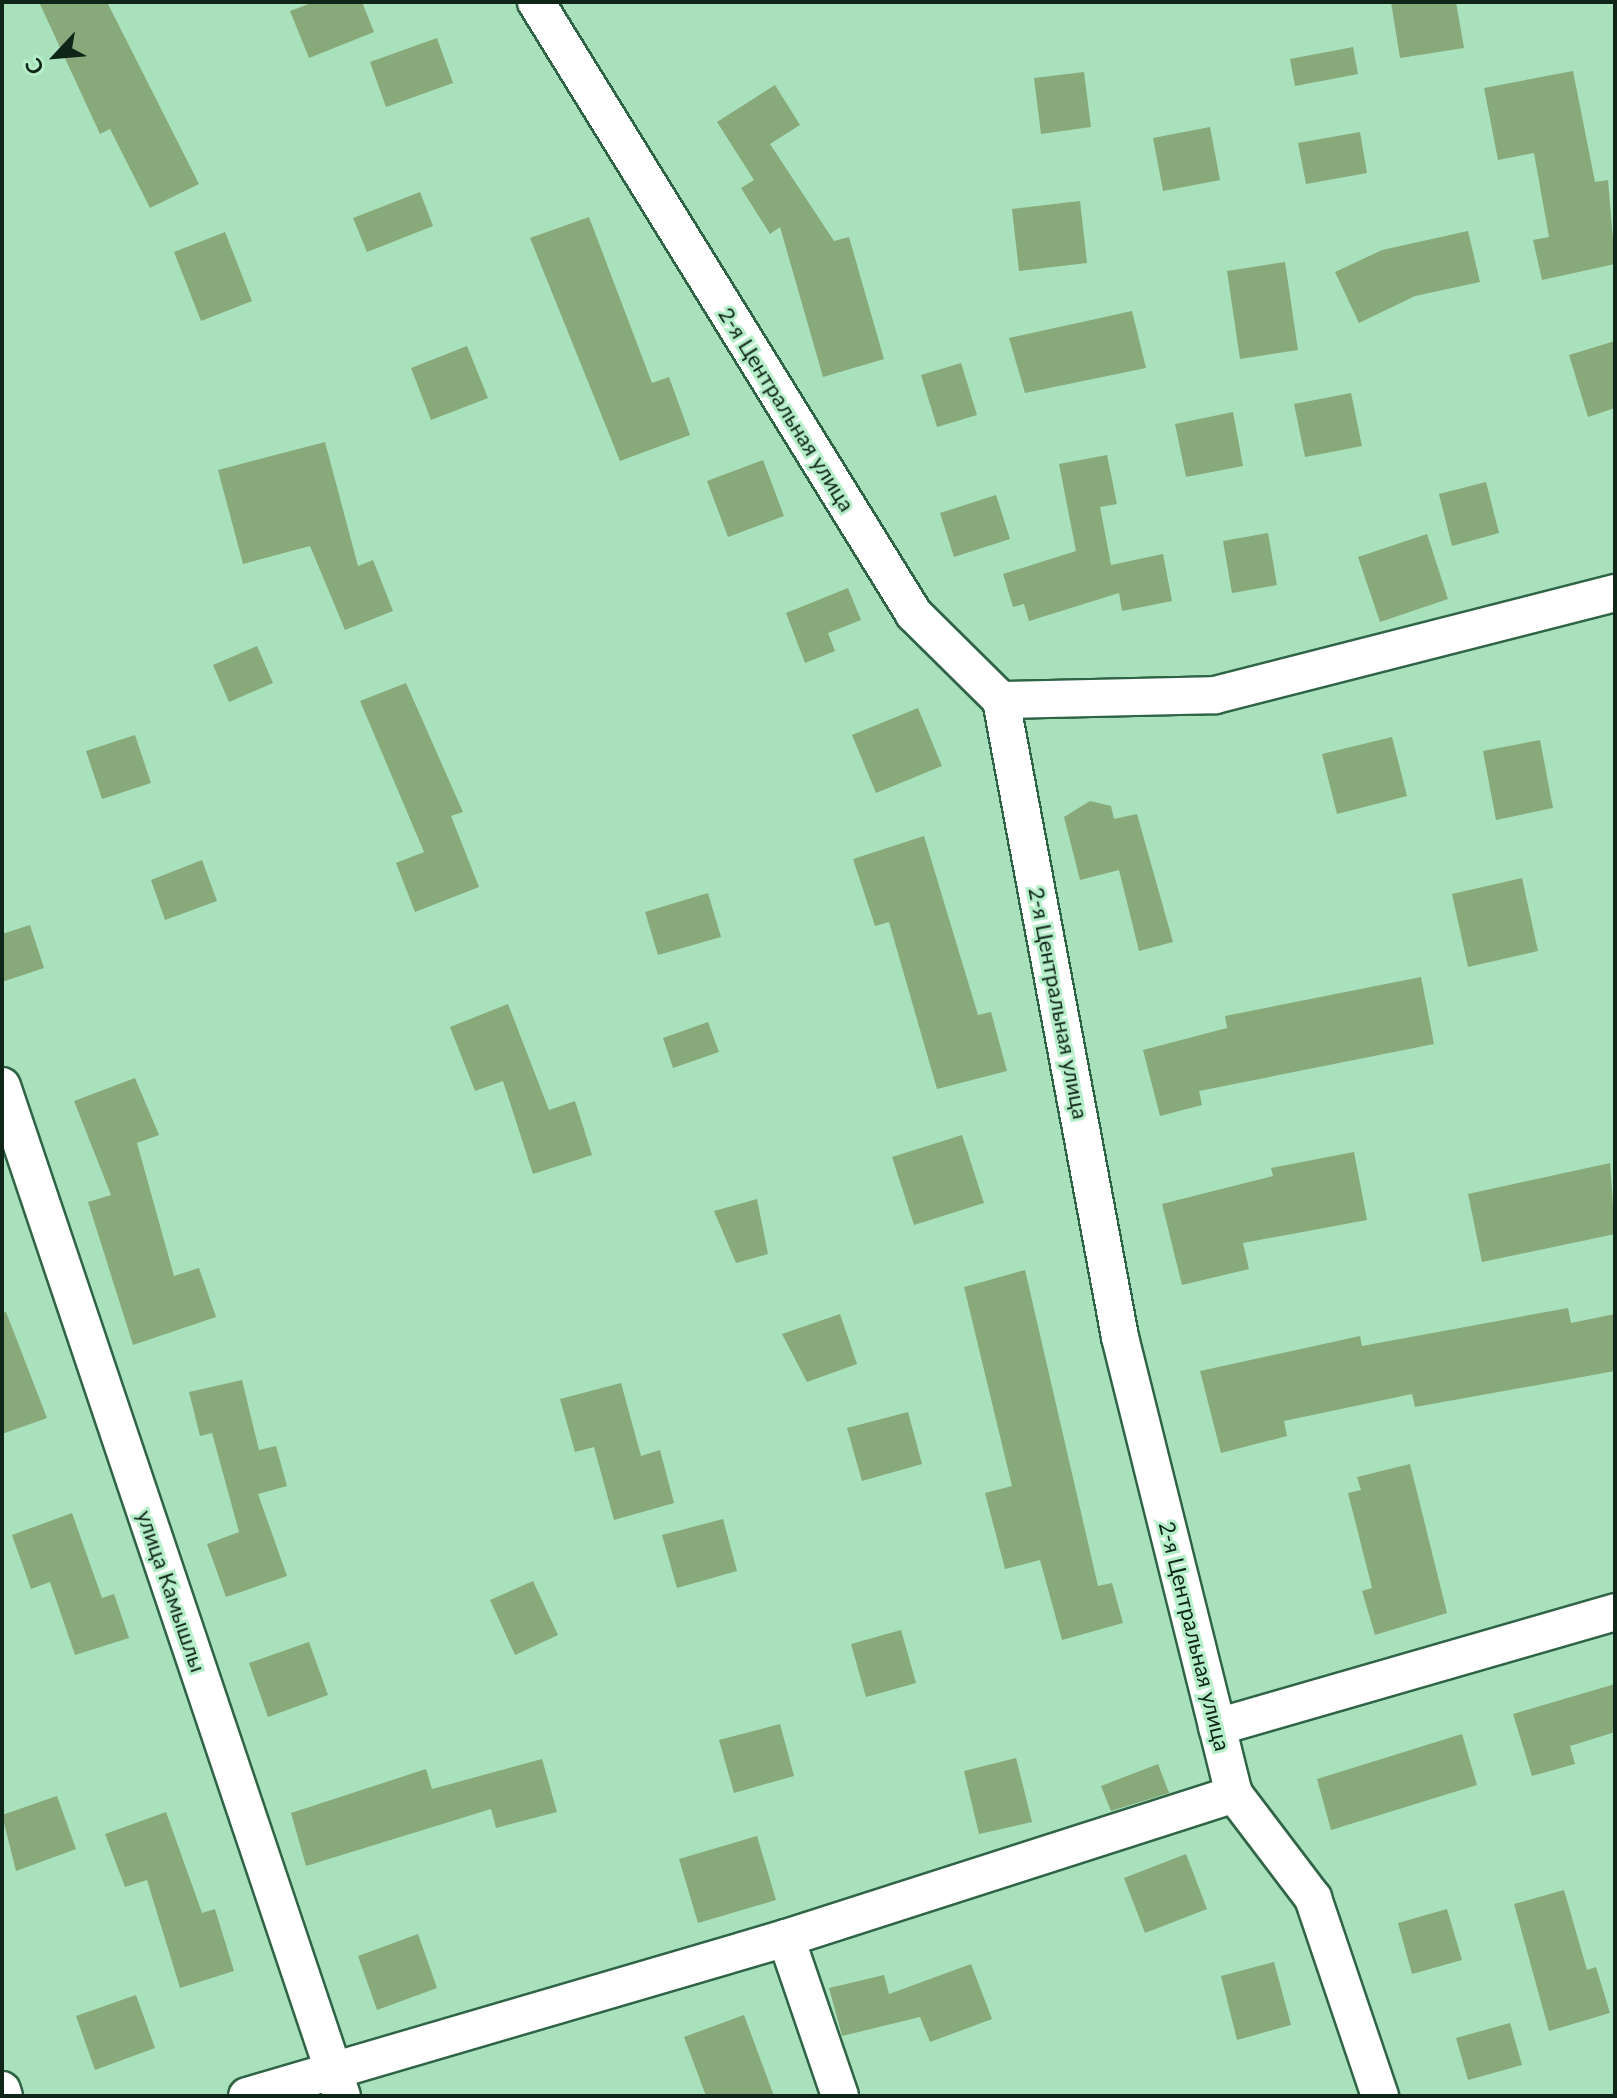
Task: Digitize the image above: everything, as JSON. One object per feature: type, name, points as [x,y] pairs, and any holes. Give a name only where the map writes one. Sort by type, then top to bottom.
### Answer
[{"type":"street","name":"2-я Центральная улица","points":[[536,2],[914,614],[1001,700],[1120,1337],[1234,1794],[1313,1898],[1380,2096]]},
{"type":"street","points":[[1001,700],[1215,695],[1615,593]]},
{"type":"street","name":"улица Камышлы","points":[[2,1086],[337,2082]]},
{"type":"street","points":[[1217,1727],[1615,1612]]},
{"type":"street","points":[[247,2096],[337,2082],[1234,1794]]},
{"type":"street","points":[[786,1938],[840,2096]]},
{"type":"building","points":[[39,2],[107,2],[199,184],[150,208],[110,129],[100,134]]},
{"type":"building","points":[[314,2],[362,2],[374,32],[309,58],[290,11]]},
{"type":"building","points":[[1391,2],[1456,2],[1464,48],[1400,58]]},
{"type":"building","points":[[437,38],[453,83],[386,107],[370,62]]},
{"type":"building","points":[[1353,47],[1358,74],[1295,86],[1290,59]]},
{"type":"building","points":[[1573,71],[1595,182],[1608,180],[1615,264],[1542,280],[1533,240],[1549,237],[1534,153],[1498,160],[1484,88]]},
{"type":"building","points":[[1084,72],[1091,127],[1041,134],[1034,78]]},
{"type":"building","points":[[775,85],[800,125],[770,144],[834,241],[849,237],[884,359],[823,377],[780,227],[770,234],[741,188],[754,180],[717,122]]},
{"type":"building","points":[[1210,127],[1220,180],[1163,191],[1153,138]]},
{"type":"building","points":[[1360,132],[1367,173],[1306,184],[1298,143]]},
{"type":"building","points":[[420,192],[433,226],[367,252],[353,218]]},
{"type":"building","points":[[1080,201],[1087,263],[1019,271],[1012,209]]},
{"type":"building","points":[[589,217],[652,383],[669,377],[690,435],[620,461],[530,238]]},
{"type":"building","points":[[1468,231],[1480,282],[1415,296],[1359,323],[1335,272],[1382,250]]},
{"type":"building","points":[[225,232],[252,301],[201,321],[174,252]]},
{"type":"building","points":[[1285,262],[1298,350],[1240,359],[1227,271]]},
{"type":"building","points":[[1132,311],[1146,368],[1025,393],[1009,338]]},
{"type":"building","points":[[1615,341],[1615,408],[1588,417],[1569,355]]},
{"type":"building","points":[[467,346],[488,398],[431,420],[411,368]]},
{"type":"building","points":[[961,363],[977,415],[937,427],[921,375]]},
{"type":"building","points":[[1351,393],[1362,446],[1305,457],[1294,404]]},
{"type":"building","points":[[1233,412],[1243,466],[1186,477],[1175,424]]},
{"type":"building","points":[[325,442],[358,566],[373,560],[393,611],[345,630],[310,546],[243,564],[218,470]]},
{"type":"building","points":[[1107,455],[1117,504],[1100,507],[1111,565],[1163,554],[1172,601],[1122,611],[1119,593],[1029,621],[1024,604],[1013,607],[1003,574],[1076,551],[1059,464]]},
{"type":"building","points":[[763,460],[784,516],[728,537],[707,481]]},
{"type":"building","points":[[1486,482],[1499,533],[1452,546],[1439,494]]},
{"type":"building","points":[[996,495],[1010,539],[954,557],[940,513]]},
{"type":"building","points":[[1268,533],[1277,585],[1232,593],[1223,541]]},
{"type":"building","points":[[1427,534],[1448,599],[1380,622],[1358,557]]},
{"type":"building","points":[[848,588],[861,620],[828,633],[835,651],[805,663],[786,613]]},
{"type":"building","points":[[257,646],[273,683],[229,702],[213,665]]},
{"type":"building","points":[[406,683],[463,812],[451,816],[479,887],[415,912],[396,863],[424,852],[360,701]]},
{"type":"building","points":[[918,708],[942,766],[876,793],[852,735]]},
{"type":"building","points":[[135,735],[151,783],[102,799],[86,751]]},
{"type":"building","points":[[1392,737],[1407,796],[1337,814],[1322,754]]},
{"type":"building","points":[[1540,740],[1553,808],[1496,820],[1483,751]]},
{"type":"building","points":[[1090,801],[1111,806],[1114,819],[1137,814],[1173,942],[1139,951],[1119,870],[1080,880],[1064,817]]},
{"type":"building","points":[[924,836],[978,1015],[991,1012],[1007,1071],[937,1089],[889,922],[875,926],[853,859]]},
{"type":"building","points":[[202,860],[217,901],[165,920],[151,880]]},
{"type":"building","points":[[1522,878],[1538,951],[1468,967],[1452,894]]},
{"type":"building","points":[[708,893],[721,937],[658,955],[645,912]]},
{"type":"building","points":[[30,925],[44,968],[2,982],[2,934]]},
{"type":"building","points":[[1421,977],[1434,1044],[1199,1091],[1202,1105],[1160,1116],[1143,1050],[1227,1028],[1225,1016]]},
{"type":"building","points":[[508,1004],[549,1110],[575,1101],[592,1155],[533,1174],[503,1081],[475,1091],[450,1027]]},
{"type":"building","points":[[708,1022],[719,1052],[673,1068],[663,1038]]},
{"type":"building","points":[[135,1078],[159,1135],[137,1143],[174,1276],[199,1268],[216,1317],[133,1345],[88,1202],[111,1195],[74,1101]]},
{"type":"building","points":[[962,1135],[984,1203],[914,1225],[892,1157]]},
{"type":"building","points":[[1354,1152],[1367,1220],[1243,1243],[1249,1269],[1182,1285],[1162,1204],[1273,1176],[1271,1168]]},
{"type":"building","points":[[1610,1163],[1615,1234],[1482,1262],[1468,1194]]},
{"type":"building","points":[[757,1199],[768,1254],[736,1263],[714,1211]]},
{"type":"building","points":[[1025,1270],[1098,1586],[1112,1583],[1123,1623],[1062,1640],[1040,1560],[1005,1569],[985,1493],[1012,1486],[964,1287]]},
{"type":"building","points":[[1568,1308],[1571,1323],[1615,1314],[1615,1371],[1415,1407],[1412,1394],[1284,1421],[1287,1436],[1221,1453],[1200,1371],[1360,1336],[1362,1346]]},
{"type":"building","points":[[6,1312],[47,1418],[2,1434],[2,1313]]},
{"type":"building","points":[[840,1314],[857,1364],[807,1382],[782,1334]]},
{"type":"building","points":[[242,1380],[259,1450],[276,1446],[287,1486],[258,1494],[287,1576],[226,1597],[207,1544],[239,1532],[212,1433],[200,1436],[189,1392]]},
{"type":"building","points":[[621,1383],[641,1456],[660,1450],[674,1503],[614,1520],[594,1447],[575,1452],[560,1399]]},
{"type":"building","points":[[908,1412],[922,1464],[862,1481],[847,1428]]},
{"type":"building","points":[[1410,1464],[1447,1613],[1375,1635],[1362,1591],[1372,1588],[1348,1493],[1361,1490],[1357,1477]]},
{"type":"building","points":[[72,1513],[102,1598],[114,1594],[129,1638],[75,1655],[50,1582],[31,1589],[12,1535]]},
{"type":"building","points":[[723,1519],[737,1571],[677,1588],[662,1535]]},
{"type":"building","points":[[533,1581],[558,1635],[515,1655],[490,1600]]},
{"type":"building","points":[[901,1630],[916,1683],[866,1697],[851,1644]]},
{"type":"building","points":[[309,1642],[328,1695],[268,1717],[249,1663]]},
{"type":"building","points":[[1615,1684],[1615,1732],[1570,1746],[1575,1764],[1532,1776],[1513,1714]]},
{"type":"building","points":[[780,1724],[794,1776],[734,1793],[719,1740]]},
{"type":"building","points":[[1462,1734],[1477,1785],[1331,1830],[1317,1779]]},
{"type":"building","points":[[1016,1758],[1032,1822],[979,1834],[964,1771]]},
{"type":"building","points":[[542,1759],[557,1812],[496,1828],[491,1809],[306,1866],[291,1813],[426,1769],[432,1789]]},
{"type":"building","points":[[1158,1764],[1169,1793],[1111,1811],[1101,1786]]},
{"type":"building","points":[[57,1796],[76,1849],[16,1871],[2,1815]]},
{"type":"building","points":[[166,1812],[202,1913],[215,1909],[234,1971],[180,1988],[147,1880],[125,1887],[105,1834]]},
{"type":"building","points":[[757,1836],[776,1900],[698,1923],[679,1859]]},
{"type":"building","points":[[1186,1854],[1207,1909],[1145,1933],[1124,1878]]},
{"type":"building","points":[[1564,1890],[1587,1970],[1596,1967],[1610,2013],[1549,2031],[1514,1904]]},
{"type":"building","points":[[1447,1909],[1462,1960],[1412,1974],[1398,1923]]},
{"type":"building","points":[[418,1934],[437,1988],[377,2010],[358,1956]]},
{"type":"building","points":[[1274,1962],[1291,2025],[1237,2040],[1221,1976]]},
{"type":"building","points":[[971,1964],[992,2019],[930,2042],[920,2017],[842,2036],[829,1988],[884,1975],[889,1994]]},
{"type":"building","points":[[136,1995],[155,2048],[95,2070],[76,2016]]},
{"type":"building","points":[[744,2015],[774,2096],[706,2096],[684,2037]]},
{"type":"building","points":[[1510,2023],[1522,2065],[1468,2080],[1456,2038]]}]
